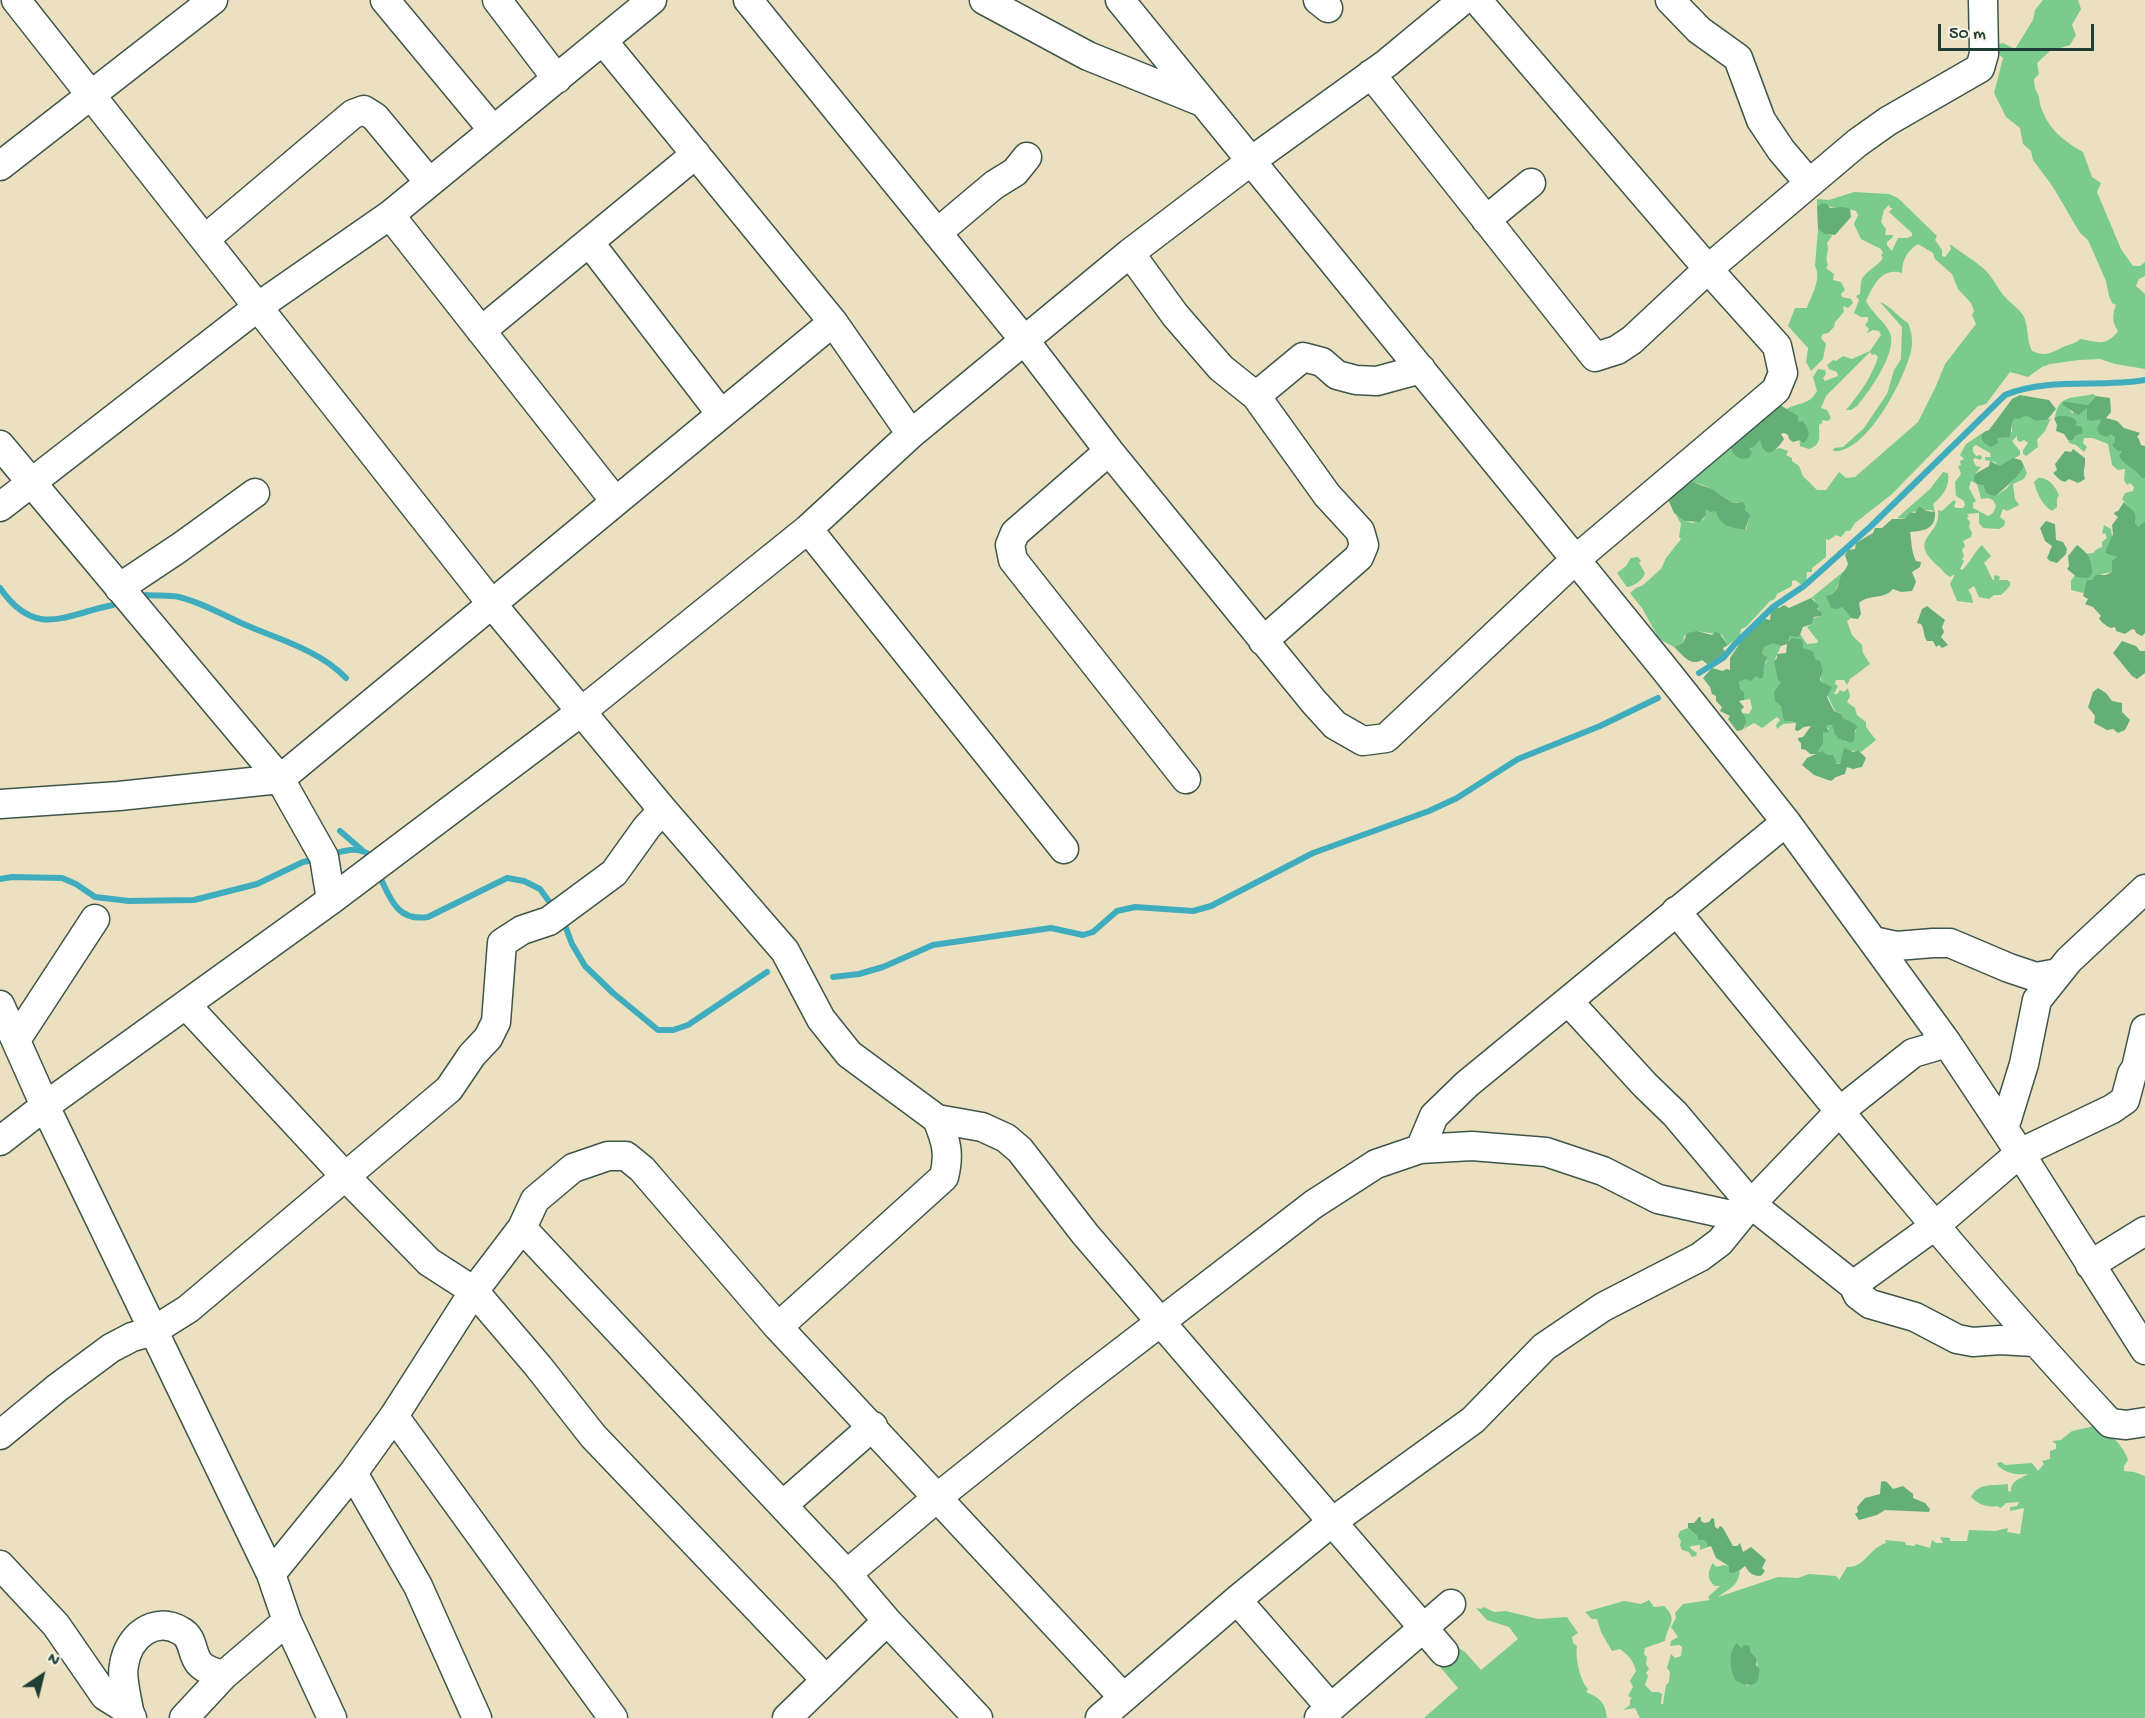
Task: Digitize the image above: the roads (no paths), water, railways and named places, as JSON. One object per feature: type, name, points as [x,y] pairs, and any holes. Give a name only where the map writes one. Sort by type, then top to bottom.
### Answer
[{"type":"street","points":[[16,0],[491,603],[663,810],[785,951],[821,1019],[849,1054],[937,1119],[982,1127],[1006,1138],[1020,1150],[1085,1234],[1443,1652]]},
{"type":"street","points":[[0,165],[213,0]]},
{"type":"street","points":[[385,0],[493,130]]},
{"type":"street","points":[[497,0],[557,79]]},
{"type":"street","points":[[0,507],[258,306],[390,215],[652,0]]},
{"type":"street","points":[[748,0],[1025,341],[1109,451],[1263,641],[1335,725],[1363,741],[1386,738],[1575,560],[1776,390],[1783,373],[1777,346],[1708,270],[1477,0]]},
{"type":"street","points":[[984,0],[1088,56],[1203,102]]},
{"type":"street","points":[[1120,0],[1663,667],[1786,822],[1947,1043],[2145,1350]]},
{"type":"street","points":[[0,1141],[45,1106],[187,1006],[331,900],[582,711],[808,529],[911,434],[1130,253],[1251,161],[1387,63],[1463,0]]},
{"type":"street","points":[[1670,0],[1699,30],[1738,58],[1761,120],[1781,150],[1809,183]]},
{"type":"street","points":[[1371,74],[1595,357],[1617,350],[1632,340],[1708,270],[1857,144],[1888,121],[1980,68],[1984,54],[1983,0]]},
{"type":"street","points":[[603,41],[833,322],[911,434]]},
{"type":"street","points":[[205,239],[353,114],[364,110],[375,117],[429,182]]},
{"type":"street","points":[[481,331],[696,154]]},
{"type":"street","points":[[937,233],[994,185],[1014,172],[1027,157]]},
{"type":"street","points":[[1486,220],[1531,183]]},
{"type":"street","points":[[390,215],[615,501]]},
{"type":"street","points":[[588,242],[721,414]]},
{"type":"street","points":[[1130,253],[1175,315],[1221,368],[1256,396],[1328,495],[1360,531],[1364,545],[1359,557],[1263,641]]},
{"type":"street","points":[[0,804],[119,796],[280,779],[833,322]]},
{"type":"street","points":[[1256,396],[1302,357],[1322,362],[1337,375],[1356,380],[1377,381],[1421,369]]},
{"type":"street","points":[[0,445],[280,779],[324,857],[331,900]]},
{"type":"street","points":[[1109,451],[1015,533],[1010,545],[1013,560],[1186,779]]},
{"type":"street","points":[[128,599],[179,548],[255,493]]},
{"type":"street","points":[[808,529],[1064,849]]},
{"type":"street","points":[[0,1435],[57,1388],[111,1348],[132,1337],[153,1331],[188,1309],[449,1089],[472,1055],[488,1038],[496,1022],[502,943],[522,930],[549,921],[614,873],[647,827],[663,810]]},
{"type":"street","points":[[1420,1149],[1434,1116],[1467,1084],[1786,822]]},
{"type":"street","points":[[2004,1129],[2026,1056],[2037,1000],[2069,960],[2145,889]]},
{"type":"street","points":[[1676,911],[2034,1342],[2110,1423],[2126,1425],[2145,1422]]},
{"type":"street","points":[[16,1040],[95,919]]},
{"type":"street","points":[[1873,941],[1896,946],[1950,943],[2008,968],[2036,977],[2058,973]]},
{"type":"street","points":[[1568,1001],[1645,1085],[1675,1114],[1745,1211],[1853,1285],[1858,1295],[1870,1304],[1915,1317],[1957,1339],[1973,1342],[2000,1340],[2034,1342]]},
{"type":"street","points":[[0,1005],[45,1106],[271,1574],[288,1621],[332,1718]]},
{"type":"street","points":[[187,1006],[345,1176],[429,1262],[474,1292],[538,1366],[593,1436],[826,1680]]},
{"type":"street","points":[[1853,1285],[1936,1225],[2019,1153],[2112,1109],[2125,1100],[2145,1029]]},
{"type":"street","points":[[1100,1718],[1332,1522],[1473,1420],[1544,1347],[1603,1307],[1700,1257],[1720,1242],[1745,1211],[1840,1111],[1913,1053],[1947,1043]]},
{"type":"street","points":[[778,1327],[944,1177],[948,1160],[947,1144],[937,1119]]},
{"type":"street","points":[[847,1574],[938,1497],[1076,1387],[1314,1204],[1376,1164],[1420,1149],[1472,1146],[1546,1152],[1603,1171],[1658,1199],[1745,1211]]},
{"type":"street","points":[[271,1574],[353,1473],[394,1416],[474,1292],[522,1228],[536,1200],[573,1167],[608,1156],[626,1156],[642,1169],[778,1327],[873,1426],[1123,1697]]},
{"type":"street","points":[[522,1228],[783,1505],[978,1718]]},
{"type":"street","points":[[2090,1265],[2145,1231]]},
{"type":"street","points":[[394,1416],[614,1718]]},
{"type":"street","points":[[783,1505],[873,1426]]},
{"type":"street","points":[[353,1473],[418,1586],[477,1718]]},
{"type":"street","points":[[0,1565],[56,1625],[105,1696],[130,1714]]},
{"type":"street","points":[[1237,1600],[1325,1713],[1450,1604]]},
{"type":"street","points":[[184,1718],[224,1675],[288,1621]]},
{"type":"street","points":[[787,1718],[887,1621]]},
{"type":"street","points":[[130,1714],[123,1666],[128,1648],[137,1635],[151,1628],[168,1626],[183,1632],[192,1643],[198,1662],[211,1671],[224,1675]]},
{"type":"waterway","points":[[1699,673],[1723,658],[1773,607],[1804,586],[1870,527],[2005,395],[2057,384],[2145,380]]},
{"type":"waterway","points":[[0,588],[13,604],[26,614],[39,619],[66,617],[113,605]]},
{"type":"waterway","points":[[146,595],[179,597],[205,606],[312,653],[346,678]]},
{"type":"waterway","points":[[833,977],[859,974],[883,967],[933,945],[1051,928],[1083,935],[1093,932],[1117,911],[1135,907],[1193,911],[1211,906],[1313,853],[1429,811],[1457,798],[1518,759],[1600,726],[1658,698]]},
{"type":"waterway","points":[[340,831],[362,850]]},
{"type":"waterway","points":[[332,854],[358,850],[372,857]]},
{"type":"waterway","points":[[0,879],[12,877],[62,878],[95,897],[129,901],[194,900],[257,884],[303,862],[317,859]]},
{"type":"waterway","points":[[378,873],[391,899],[401,912],[417,918],[428,917],[507,878],[524,881],[540,889],[553,907]]},
{"type":"waterway","points":[[563,920],[572,944],[585,966],[613,993],[658,1030],[673,1030],[688,1025],[767,972]]}]
